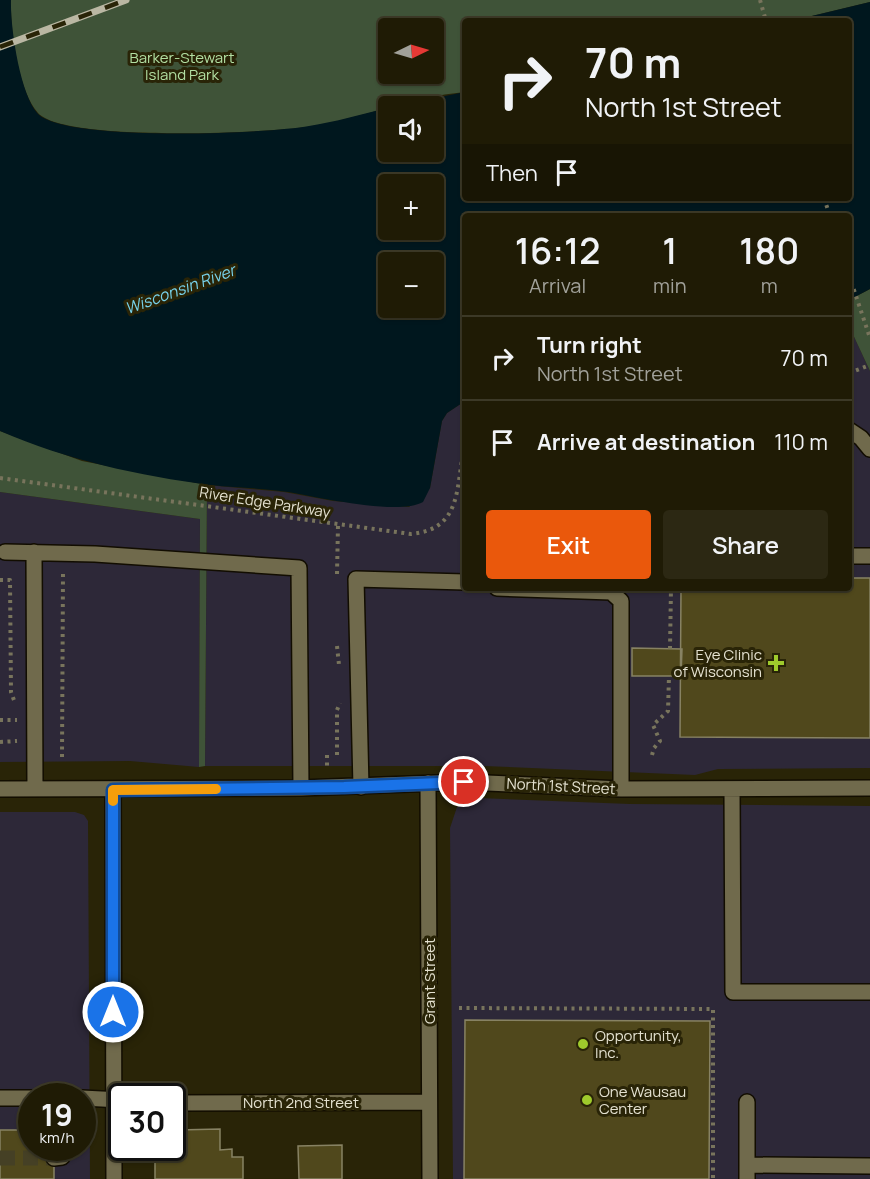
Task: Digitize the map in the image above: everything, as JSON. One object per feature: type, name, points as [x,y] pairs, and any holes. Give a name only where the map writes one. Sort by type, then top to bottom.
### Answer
[{"type":"street","points":[[852,432],[861,438],[870,449]]},
{"type":"street","points":[[5,552],[299,568],[301,788]]},
{"type":"street","points":[[34,552],[35,789]]},
{"type":"street","points":[[852,556],[870,556]]},
{"type":"street","points":[[361,787],[356,579],[462,582]]},
{"type":"street","points":[[582,591],[611,592],[621,601],[621,789]]},
{"type":"street","name":"North 1st Street","points":[[0,789],[301,788],[492,782],[621,789],[870,789]]},
{"type":"street","name":"Grant Street","points":[[428,783],[430,1179]]},
{"type":"street","points":[[732,789],[733,992],[870,992]]},
{"type":"street","points":[[113,790],[118,1083]]},
{"type":"street","points":[[0,1098],[18,1098]]},
{"type":"street","name":"North 2nd Street","points":[[186,1103],[429,1102]]},
{"type":"street","points":[[747,1102],[747,1172],[870,1166]]},
{"type":"street","points":[[114,1179],[115,1161]]},
{"type":"path","points":[[760,0],[765,18]]},
{"type":"path","points":[[852,284],[870,337]]},
{"type":"path","points":[[852,372],[870,365]]},
{"type":"path","name":"River Edge Parkway","points":[[0,478],[411,534],[436,528],[450,515],[462,459]]},
{"type":"path","points":[[62,757],[63,568]]},
{"type":"path","points":[[0,580],[10,580],[11,692],[17,706]]},
{"type":"path","points":[[670,649],[671,591]]},
{"type":"path","points":[[652,755],[660,741],[652,725],[668,711],[669,676]]},
{"type":"path","points":[[0,720],[17,718],[17,742],[0,742]]},
{"type":"path","points":[[459,1008],[713,1009],[713,1179]]},
{"type":"shaded area","points":[[852,332],[870,371],[870,768],[718,769],[695,775],[484,766],[205,766],[207,485],[284,492],[333,501],[409,507],[430,488],[442,421],[447,413],[462,403],[462,591],[852,591]]},
{"type":"shaded area","points":[[0,492],[200,519],[199,767],[130,761],[0,762]]},
{"type":"shaded area","points":[[479,798],[630,804],[870,806],[870,1179],[453,1179],[450,828],[457,807]]},
{"type":"shaded area","points":[[0,812],[75,812],[84,815],[88,821],[89,1083],[18,1083],[18,1161],[90,1161],[90,1179],[0,1179]]},
{"type":"green space","name":"Barker-Stewart Island Park","points":[[11,0],[870,0],[870,2],[803,18],[462,18],[462,92],[438,96],[378,96],[378,111],[307,127],[284,129],[210,133],[123,132],[55,122],[38,113],[31,103],[20,75]]},
{"type":"green space","points":[[870,289],[870,371],[852,332],[852,298]]},
{"type":"green space","points":[[0,431],[82,461],[207,485],[205,766],[199,767],[200,519],[0,492]]},
{"type":"water","name":"Wisconsin River","points":[[0,0],[11,0],[17,60],[26,92],[38,114],[56,123],[86,129],[125,132],[212,133],[286,129],[378,110],[378,162],[444,162],[444,96],[462,93],[462,201],[852,201],[852,18],[803,18],[870,2],[870,289],[852,298],[852,213],[462,213],[462,403],[447,413],[442,421],[430,488],[423,502],[411,506],[377,506],[279,491],[211,485],[104,466],[0,431]]},
{"type":"building","name":"Eye Clinic of Wisconsin","points":[[852,578],[870,578],[870,738],[680,737],[681,591],[852,591]]},
{"type":"building","points":[[632,648],[682,649],[681,676],[632,676]]},
{"type":"building","name":"One Wausau Center","points":[[465,1020],[710,1021],[709,1179],[464,1179]]},
{"type":"building","points":[[220,1129],[220,1150],[232,1149],[232,1157],[243,1157],[243,1179],[155,1179],[155,1161],[186,1161],[186,1130]]},
{"type":"building","points":[[0,1130],[18,1130],[18,1161],[54,1161],[54,1179],[0,1179]]},
{"type":"building","points":[[342,1145],[342,1179],[299,1179],[298,1146]]},
{"type":"tunnel","points":[[0,1158],[18,1158]]},
{"type":"railway","points":[[0,47],[126,0]]},
{"type":"slow traffic","points":[[113,801],[113,790],[216,789]]},
{"type":"place","name":"Eye Clinic of Wisconsin","points":[[776,663]]},
{"type":"place","name":"Opportunity, Inc.","points":[[583,1044]]},
{"type":"place","name":"One Wausau Center","points":[[587,1100]]},
{"type":"route","points":[[113,1012],[113,790],[344,787],[464,782]]}]
